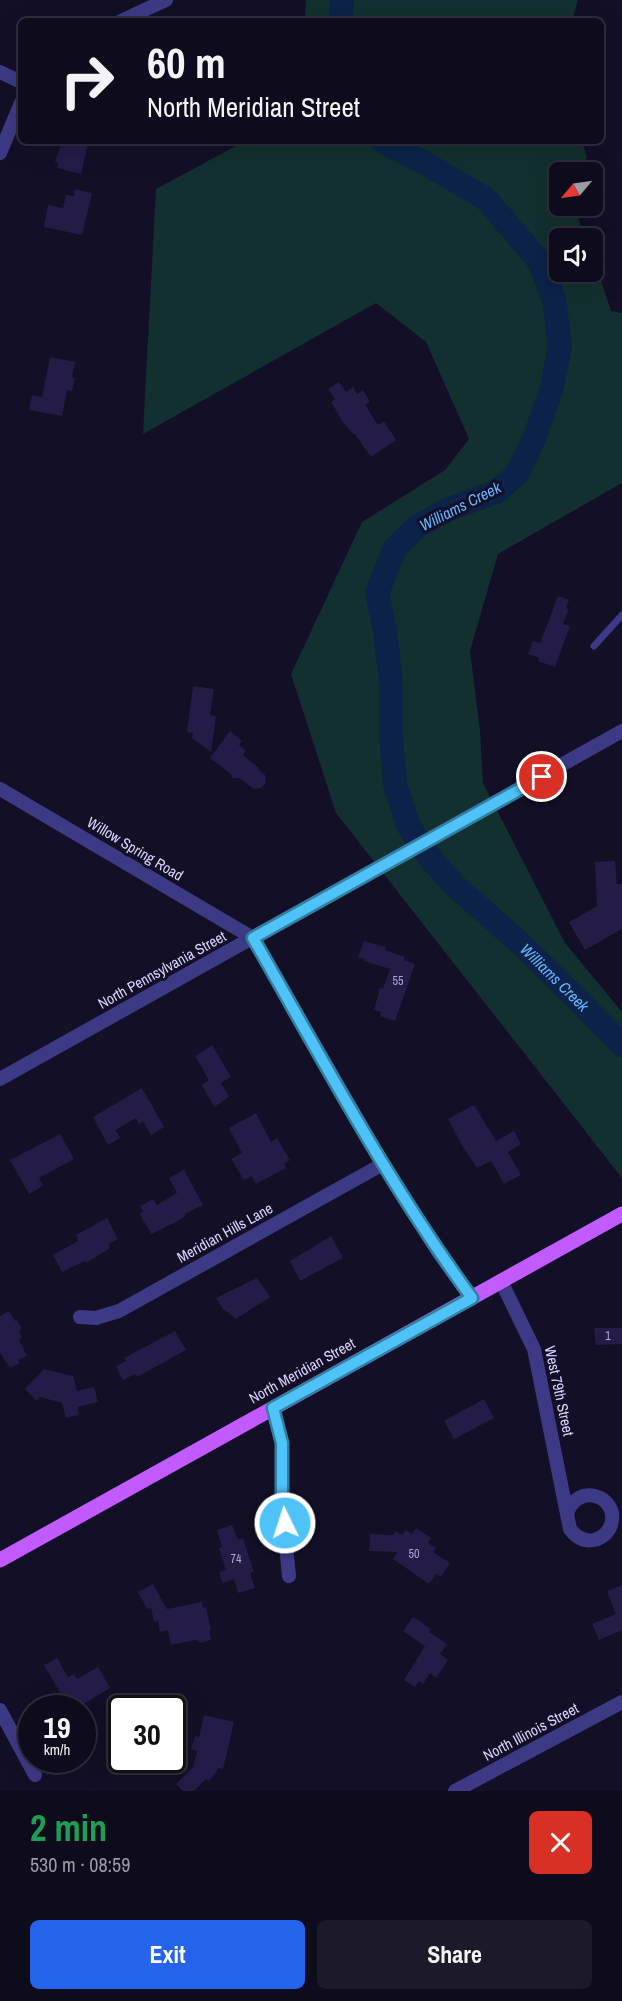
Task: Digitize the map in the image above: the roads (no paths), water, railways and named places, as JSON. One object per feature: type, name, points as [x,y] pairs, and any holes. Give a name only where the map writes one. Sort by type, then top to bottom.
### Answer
[{"type":"main road","name":"North Meridian Street","points":[[0,1560],[622,1214]]},
{"type":"street","points":[[127,18],[166,0]]},
{"type":"street","points":[[0,72],[18,81]]},
{"type":"street","points":[[0,153],[18,110]]},
{"type":"street","name":"North Pennsylvania Street","points":[[0,1079],[622,731]]},
{"type":"street","name":"Willow Spring Road","points":[[0,789],[253,938]]},
{"type":"street","points":[[253,938],[383,1164],[472,1298]]},
{"type":"street","name":"Meridian Hills Lane","points":[[80,1317],[96,1318],[119,1311],[383,1164]]},
{"type":"street","name":"West 79th Street","points":[[501,1281],[534,1349],[567,1514]]},
{"type":"street","points":[[273,1408],[282,1443],[282,1504],[290,1576]]},
{"type":"street","name":"North Illinois Street","points":[[455,1791],[622,1702]]},
{"type":"street","points":[[0,1710],[35,1775]]},
{"type":"lane","points":[[594,646],[622,615]]},
{"type":"waterway","name":"Williams Creek","points":[[341,18],[342,0]]},
{"type":"waterway","name":"Williams Creek","points":[[388,144],[486,199],[539,261],[554,299],[560,347],[552,387],[535,437],[517,474],[496,492],[449,509],[418,526],[395,548],[377,593],[385,631],[391,682],[391,737],[395,784],[408,825],[430,858],[455,886],[521,944],[622,1045]]}]
